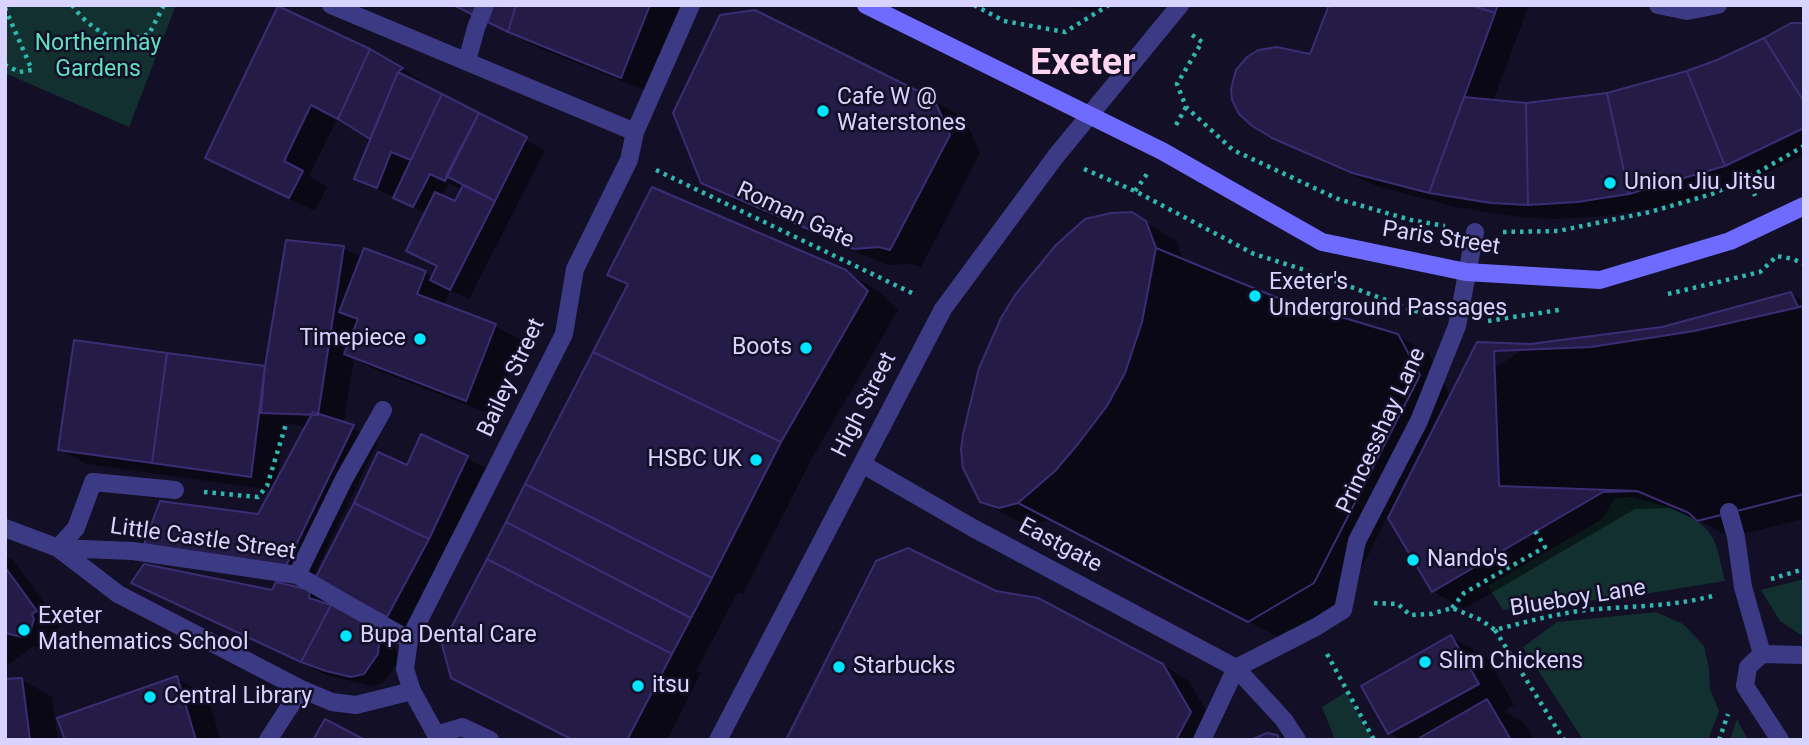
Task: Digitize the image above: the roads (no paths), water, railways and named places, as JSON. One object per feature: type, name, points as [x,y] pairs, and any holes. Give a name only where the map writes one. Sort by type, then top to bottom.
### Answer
[{"type":"main road","name":"Paris Street","points":[[866,5],[1162,151],[1322,242],[1466,272],[1600,280],[1730,241],[1804,206]]},
{"type":"street","points":[[331,5],[635,132]]},
{"type":"street","points":[[467,61],[485,5]]},
{"type":"street","name":"Bailey Street","points":[[412,691],[405,669],[409,640],[564,334],[575,269],[629,160],[635,132],[691,5]]},
{"type":"street","points":[[1658,5],[1687,11],[1718,5]]},
{"type":"street","name":"High Street","points":[[718,740],[943,309],[1056,156],[1175,11]]},
{"type":"street","name":"Princesshay Lane","points":[[1236,668],[1343,610],[1357,541],[1419,421],[1457,326],[1475,232]]},
{"type":"street","points":[[297,575],[344,479],[383,410]]},
{"type":"street","name":"Eastgate","points":[[862,464],[973,528],[1236,668],[1284,720],[1297,740]]},
{"type":"street","points":[[58,548],[76,528],[93,482],[175,489]]},
{"type":"street","points":[[1729,512],[1736,537],[1743,587],[1762,654]]},
{"type":"street","points":[[5,528],[58,548],[118,594],[301,689],[331,702],[356,705],[412,691],[438,737],[462,727],[490,740]]},
{"type":"street","name":"Little Castle Street","points":[[58,548],[133,551],[297,575],[409,640]]},
{"type":"street","points":[[1780,740],[1745,686],[1748,667],[1762,654],[1804,655]]},
{"type":"street","points":[[1202,740],[1236,668]]},
{"type":"street","points":[[268,740],[301,689]]},
{"type":"place","name":"Cafe W @ Waterstones","points":[[823,111]]},
{"type":"place","name":"Union Jiu Jitsu","points":[[1610,183]]},
{"type":"place","name":"Exeter's Underground Passages","points":[[1255,296]]},
{"type":"place","name":"Timepiece","points":[[420,339]]},
{"type":"place","name":"Boots","points":[[806,348]]},
{"type":"place","name":"HSBC UK","points":[[756,460]]},
{"type":"place","name":"Nando's","points":[[1413,560]]},
{"type":"place","name":"Exeter Mathematics School","points":[[24,630]]},
{"type":"place","name":"Bupa Dental Care","points":[[346,636]]},
{"type":"place","name":"Slim Chickens","points":[[1425,662]]},
{"type":"place","name":"Starbucks","points":[[839,667]]},
{"type":"place","name":"itsu","points":[[638,686]]},
{"type":"place","name":"Central Library","points":[[150,697]]},
{"type":"district","name":"Exeter","points":[[1083,65]]},
{"type":"park label","name":"Northernhay Gardens","points":[[98,57]]}]
